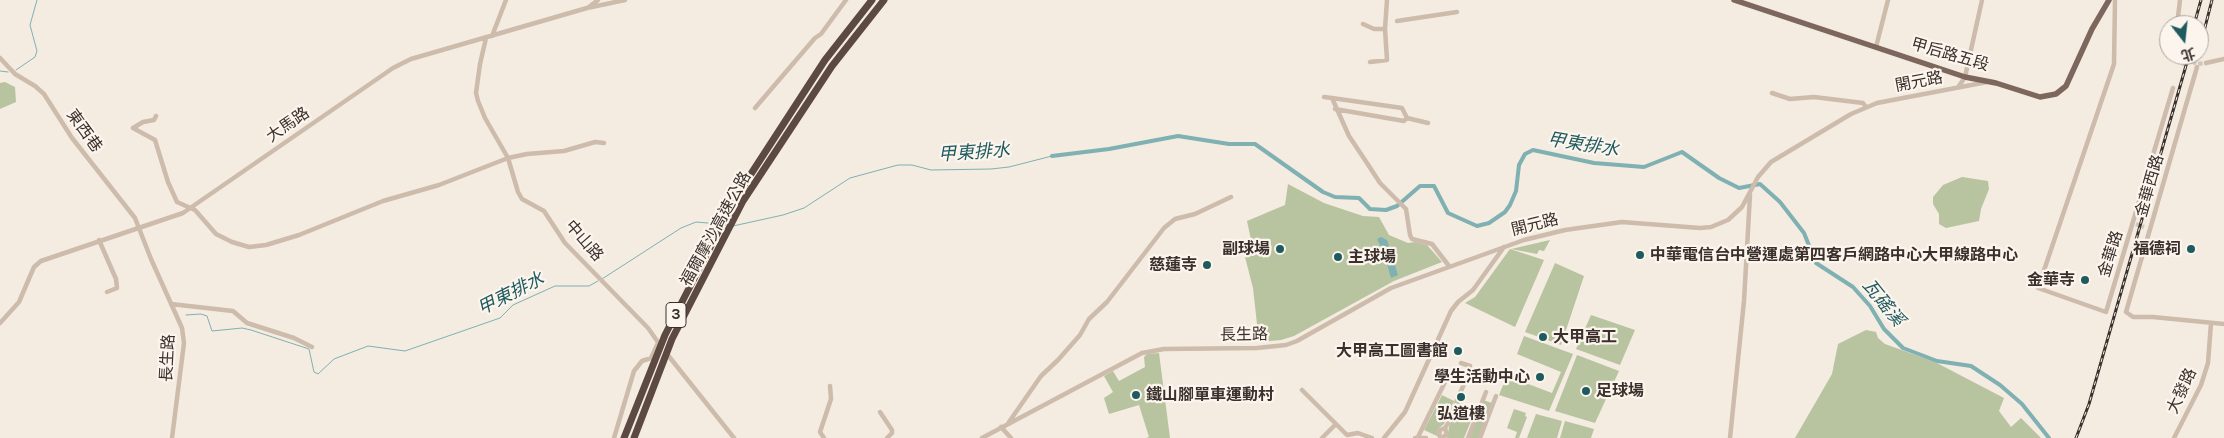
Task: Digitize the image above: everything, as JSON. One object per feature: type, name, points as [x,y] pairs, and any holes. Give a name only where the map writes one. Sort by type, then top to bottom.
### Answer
[{"type":"highway","name":"福爾摩沙高速公路","points":[[624,438],[666,335],[740,199],[825,60],[872,0]]},
{"type":"highway","name":"福爾摩沙高速公路","points":[[634,438],[672,340],[740,199],[832,66],[884,0]]},
{"type":"main road","name":"甲后路五段","points":[[1734,0],[1966,77],[1990,82],[2035,96],[2050,96],[2061,91],[2070,78],[2092,30],[2109,0]]},
{"type":"street","points":[[492,36],[506,0]]},
{"type":"street","points":[[588,8],[598,0]]},
{"type":"street","name":"大馬路","points":[[0,323],[18,302],[34,267],[41,262],[100,240],[183,213],[393,68],[411,59],[588,8],[625,0]]},
{"type":"street","points":[[755,108],[815,38],[821,34],[846,0]]},
{"type":"street","points":[[1370,62],[1387,60],[1384,28],[1387,0]]},
{"type":"street","points":[[1876,47],[1888,0]]},
{"type":"street","points":[[1966,77],[1982,0]]},
{"type":"street","name":"金華路","points":[[2115,0],[2114,64],[2038,288],[2106,312],[2134,224],[2173,88]]},
{"type":"street","points":[[2178,15],[2180,0]]},
{"type":"street","points":[[1397,21],[1456,12]]},
{"type":"street","points":[[1363,24],[1374,29],[1384,28]]},
{"type":"street","name":"中山路","points":[[486,38],[476,93],[485,118],[508,158],[518,192],[522,199],[544,211],[566,243],[648,328],[734,438]]},
{"type":"street","name":"東西巷","points":[[0,58],[15,74],[44,94],[72,138],[135,218],[138,227]]},
{"type":"street","points":[[2209,62],[2224,59]]},
{"type":"street","name":"金華西路","points":[[2197,67],[2126,312],[2132,317],[2153,317],[2211,323]]},
{"type":"street","name":"開元路","points":[[1958,87],[1966,77]]},
{"type":"street","name":"開元路","points":[[1384,438],[1405,412],[1451,311],[1458,302],[1473,290],[1504,245],[1565,230],[1622,222],[1711,228],[1728,220],[1742,207],[1758,177],[1779,156],[1866,107],[1990,82]]},
{"type":"street","points":[[1772,93],[1790,99],[1814,97],[1863,103],[1866,107]]},
{"type":"street","points":[[1324,96],[1402,108],[1407,118]]},
{"type":"street","points":[[1332,98],[1335,109],[1380,183],[1406,209],[1412,239],[1432,244],[1449,266]]},
{"type":"street","points":[[1335,109],[1404,121],[1407,118],[1428,123]]},
{"type":"street","points":[[156,116],[154,120],[143,122],[133,128],[155,140],[168,182],[177,202],[195,210],[216,234],[248,247],[266,245],[299,235],[383,201],[439,185],[508,158],[527,154],[564,151],[595,142],[604,143]]},
{"type":"street","points":[[1730,438],[1744,301],[1751,191]]},
{"type":"street","points":[[1009,423],[1040,376],[1058,360],[1080,335],[1090,318],[1107,302],[1164,228],[1175,219],[1195,214],[1230,197]]},
{"type":"street","points":[[1742,207],[1750,214]]},
{"type":"street","name":"長生路","points":[[138,227],[182,328],[184,343],[172,438]]},
{"type":"street","points":[[2144,227],[2151,228]]},
{"type":"street","points":[[100,240],[116,279],[117,288],[107,292]]},
{"type":"street","name":"長生路","points":[[982,438],[1142,354],[1164,349],[1257,348],[1286,345],[1297,341],[1391,288],[1504,245]]},
{"type":"street","points":[[171,304],[233,311],[247,323],[294,338],[312,347]]},
{"type":"street","points":[[2211,323],[2224,324]]},
{"type":"street","name":"大發路","points":[[2174,438],[2201,385],[2208,363],[2211,323]]},
{"type":"street","points":[[614,438],[634,371],[642,361],[651,358],[658,343]]},
{"type":"street","points":[[1461,363],[1470,366]]},
{"type":"street","points":[[1426,438],[1417,437],[1447,378]]},
{"type":"street","points":[[1441,438],[1440,430],[1445,428],[1464,384]]},
{"type":"street","points":[[824,438],[820,432],[831,399],[830,386]]},
{"type":"street","points":[[1302,390],[1347,435],[1358,433],[1372,438]]},
{"type":"street","points":[[1468,438],[1486,392]]},
{"type":"street","points":[[1480,438],[1496,396]]},
{"type":"street","points":[[880,412],[892,430],[892,433],[887,438]]},
{"type":"street","points":[[1322,438],[1336,424]]},
{"type":"street","points":[[1002,427],[1011,438]]},
{"type":"green space","points":[[5,82],[15,87],[16,102],[0,109],[0,83]]},
{"type":"green space","points":[[1962,177],[1988,181],[1989,189],[1981,209],[1979,221],[1946,228],[1939,224],[1939,214],[1933,204],[1933,197],[1943,185]]},
{"type":"green space","points":[[1288,184],[1324,203],[1363,216],[1379,217],[1389,235],[1408,243],[1415,242],[1427,245],[1442,262],[1394,281],[1294,336],[1281,340],[1259,342],[1253,288],[1245,257],[1254,254],[1247,221],[1285,205]]},
{"type":"green space","points":[[1550,240],[1544,251],[1539,250],[1537,254],[1511,249]]},
{"type":"green space","points":[[1510,249],[1544,260],[1515,327],[1465,303],[1475,297]]},
{"type":"green space","points":[[1555,263],[1584,276],[1561,345],[1525,332]]},
{"type":"green space","points":[[1591,315],[1635,330],[1620,365],[1576,349]]},
{"type":"green space","points":[[1866,330],[1876,332],[1878,338],[1885,344],[1935,362],[2004,398],[1999,411],[2011,427],[2021,418],[2041,438],[1795,438],[1832,374],[1838,344]]},
{"type":"green space","points":[[1524,336],[1573,354],[1549,411],[1499,395],[1507,376],[1552,393],[1561,372],[1517,354]]},
{"type":"green space","name":"鐵山腳單車運動村","points":[[1159,353],[1170,438],[1146,438],[1149,437],[1139,405],[1109,414],[1104,398],[1113,392],[1104,376],[1113,371],[1119,381],[1145,367],[1144,357],[1147,354]]},
{"type":"green space","name":"足球場","points":[[1577,355],[1619,371],[1595,423],[1555,411]]},
{"type":"green space","points":[[1442,395],[1454,401],[1444,424],[1438,429],[1437,436],[1424,430]]},
{"type":"green space","points":[[1483,400],[1492,403],[1479,438],[1469,438]]},
{"type":"green space","points":[[1458,402],[1476,409],[1464,438],[1447,438],[1449,427]]},
{"type":"green space","points":[[1514,409],[1526,413],[1525,416],[1527,417],[1519,438],[1515,438],[1517,432],[1507,428]]},
{"type":"green space","points":[[1536,414],[1562,421],[1557,438],[1527,438]]},
{"type":"green space","points":[[1565,421],[1594,429],[1591,438],[1560,438]]},
{"type":"water","points":[[1381,237],[1387,240],[1398,275],[1391,278],[1384,253],[1377,239]]},
{"type":"waterway","points":[[16,70],[35,57],[37,51],[30,25],[37,0]]},
{"type":"waterway","points":[[0,71],[8,72]]},
{"type":"waterway","name":"甲東排水","points":[[1052,156],[1109,149],[1178,136],[1229,144],[1255,144],[1323,192],[1335,197],[1359,198],[1370,209],[1386,210],[1397,206],[1420,186],[1434,186],[1448,213],[1477,226],[1489,223],[1505,212],[1516,191],[1519,165],[1525,154],[1533,150],[1594,163],[1644,167],[1682,152],[1719,178],[1739,188],[1760,184],[1780,202],[1804,233],[1816,263],[1853,287],[1870,306],[1884,329],[1903,348],[1937,361],[1971,366],[2000,385],[2022,404],[2049,438]]},
{"type":"waterway","name":"甲東排水","points":[[733,226],[783,215],[804,208],[850,178],[898,165],[912,165],[931,170],[991,169],[1009,167],[1052,156]]},
{"type":"waterway","name":"甲東排水","points":[[602,279],[681,228],[696,222],[719,224]]},
{"type":"waterway","name":"甲東排水","points":[[186,315],[201,314],[207,316],[212,331],[242,328],[309,349],[314,372],[318,374],[334,359],[368,346],[405,351],[500,318],[513,305],[555,286],[589,286],[598,281]]},
{"type":"tunnel","points":[[2136,224],[2144,227]]},
{"type":"railway","points":[[2197,15],[2201,0]]},
{"type":"railway","points":[[2208,15],[2212,0]]},
{"type":"railway","points":[[2076,438],[2089,404],[2186,65]]},
{"type":"place","name":"副球場","points":[[1280,249]]},
{"type":"place","name":"福德祠","points":[[2191,249]]},
{"type":"place","name":"中華電信台中營運處第四客戶網路中心大甲線路中心","points":[[1640,255]]},
{"type":"place","name":"主球場","points":[[1338,257]]},
{"type":"place","name":"慈蓮寺","points":[[1207,265]]},
{"type":"place","name":"金華寺","points":[[2085,280]]},
{"type":"place","name":"大甲高工","points":[[1543,337]]},
{"type":"place","name":"大甲高工圖書館","points":[[1458,351]]},
{"type":"place","name":"學生活動中心","points":[[1540,377]]},
{"type":"place","name":"足球場","points":[[1586,391]]},
{"type":"place","name":"鐵山腳單車運動村","points":[[1136,395]]},
{"type":"place","name":"弘道樓","points":[[1461,397]]},
{"type":"water label","name":"瓦磘溪","points":[[1883,303]]}]
